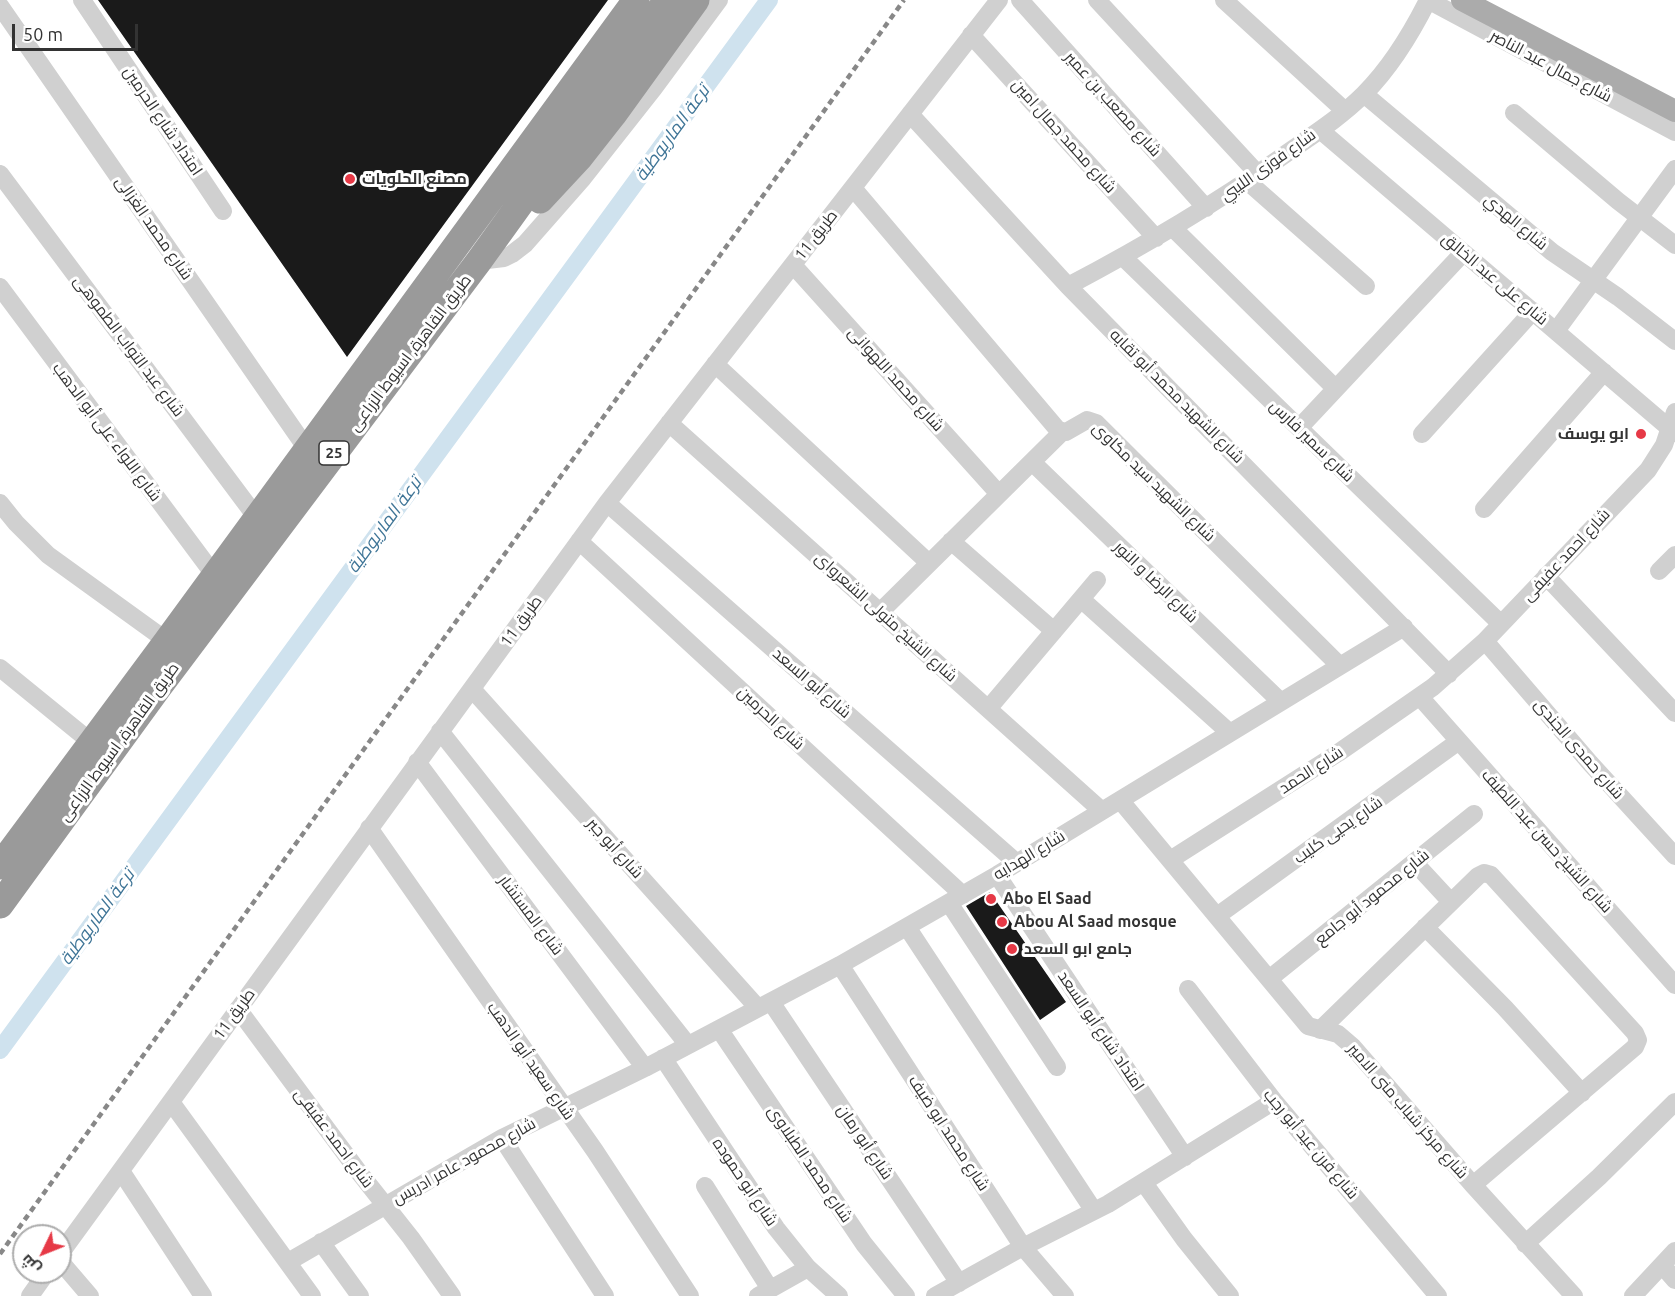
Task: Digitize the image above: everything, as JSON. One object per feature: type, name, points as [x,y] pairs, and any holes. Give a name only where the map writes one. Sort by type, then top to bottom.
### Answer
[{"type":"highway","name":"طريق القاهرة, اسيوط الزراعى","points":[[0,866],[636,0]]},
{"type":"highway","name":"طريق القاهرة, اسيوط الزراعى","points":[[0,905],[158,688],[479,261],[667,0]]},
{"type":"highway","points":[[513,213],[533,205],[544,197],[580,157],[696,0]]},
{"type":"main road","points":[[1462,0],[1673,105]]},
{"type":"main road","points":[[1494,0],[1673,105]]},
{"type":"street","name":"امتداد شارع الحرمين","points":[[82,0],[223,211]]},
{"type":"street","points":[[479,261],[504,258],[525,244],[583,178],[719,0]]},
{"type":"street","name":"طريق 11","points":[[72,1238],[607,503],[999,0]]},
{"type":"street","name":"شارع مصعب بن عمير","points":[[1020,0],[1206,208]]},
{"type":"street","points":[[1097,0],[1253,177],[1366,286]]},
{"type":"street","points":[[1224,0],[1344,111]]},
{"type":"street","name":"شارع فوزى الليبي","points":[[1068,286],[1123,257],[1206,208],[1344,111],[1382,74],[1402,46],[1428,0]]},
{"type":"street","name":"شارع جمال عبد الناصر","points":[[1428,0],[1675,132]]},
{"type":"street","name":"شارع محمد الغزالى","points":[[0,6],[307,449]]},
{"type":"street","name":"شارع محمد جمال امين","points":[[971,34],[1156,238]]},
{"type":"street","name":"شارع الهدي","points":[[1364,94],[1552,252],[1675,341]]},
{"type":"street","points":[[1514,113],[1639,218],[1675,245]]},
{"type":"street","name":"شارع الشهيد محمد أبو تقايه","points":[[910,114],[1068,286],[1449,674]]},
{"type":"street","name":"شارع على عبد الخالق","points":[[1320,129],[1604,372],[1673,424]]},
{"type":"street","points":[[1556,331],[1675,169]]},
{"type":"street","name":"شارع عبد التواب الطموهى","points":[[0,174],[257,518]]},
{"type":"street","points":[[853,188],[1062,432],[880,612]]},
{"type":"street","points":[[1173,228],[1335,388]]},
{"type":"street","points":[[1299,428],[1463,253]]},
{"type":"street","name":"شارع سمير فارس","points":[[1123,257],[1501,624]]},
{"type":"street","name":"شارع محمد اللهوانى","points":[[793,265],[999,494]]},
{"type":"street","name":"شارع اللواء على أبو الدهب","points":[[0,287],[215,576]]},
{"type":"street","points":[[1422,434],[1533,311]]},
{"type":"street","points":[[715,364],[929,563]]},
{"type":"street","points":[[1484,509],[1604,372]]},
{"type":"street","name":"شارع الشهيد سيد مكاوى","points":[[1062,432],[1087,420],[1096,423],[1340,666]]},
{"type":"street","name":"شارع الشيخ متولى الشعرواى","points":[[669,423],[1102,811]]},
{"type":"street","name":"شارع احمد عفيفى","points":[[1449,674],[1485,641],[1648,470],[1660,453],[1673,424]]},
{"type":"street","name":"شارع الرضا و النور","points":[[1032,462],[1281,702]]},
{"type":"street","points":[[0,502],[16,523],[48,555],[167,641]]},
{"type":"street","name":"شارع أبو السعد","points":[[607,503],[1017,863]]},
{"type":"street","points":[[951,541],[1054,630]]},
{"type":"street","name":"شارع الحرمين","points":[[579,542],[956,899],[1057,1067]]},
{"type":"street","points":[[1659,571],[1675,555]]},
{"type":"street","points":[[1546,576],[1675,713]]},
{"type":"street","points":[[988,709],[1097,580]]},
{"type":"street","points":[[1081,598],[1230,733]]},
{"type":"street","name":"شارع الهدايه","points":[[645,1068],[840,965],[956,899],[1404,627]]},
{"type":"street","name":"شارع حمدى الجندى","points":[[1485,641],[1582,754],[1672,846]]},
{"type":"street","points":[[0,668],[91,742]]},
{"type":"street","name":"شارع الحمد","points":[[1170,860],[1338,753],[1420,697],[1449,674]]},
{"type":"street","name":"شارع أبو جبر","points":[[471,689],[764,1005]]},
{"type":"street","name":"شارع الشيخ حسن عبد اللطيف","points":[[1420,697],[1675,985]]},
{"type":"street","points":[[440,731],[688,1045]]},
{"type":"street","name":"شارع يحيى كليب","points":[[1216,916],[1459,741]]},
{"type":"street","name":"شارع المستشار","points":[[417,762],[645,1068]]},
{"type":"street","name":"شارع مركز شباب منى الامير","points":[[1120,800],[1308,1026],[1338,1034],[1353,1046],[1525,1244],[1574,1296]]},
{"type":"street","name":"شارع محمود أبو جامع","points":[[1269,979],[1474,814]]},
{"type":"street","name":"شارع سعيد أبو الدهب","points":[[369,828],[564,1107],[690,1296]]},
{"type":"street","points":[[1414,862],[1451,902]]},
{"type":"street","points":[[1320,1030],[1481,874],[1491,875],[1635,1033],[1638,1040],[1635,1047],[1582,1094],[1473,1185]]},
{"type":"street","name":"امتداد شارع أبو السعد","points":[[997,875],[1185,1156]]},
{"type":"street","points":[[907,927],[1095,1211]]},
{"type":"street","points":[[1425,927],[1505,1008],[1582,1094]]},
{"type":"street","name":"شارع محمد ابو ضيف","points":[[840,965],[1023,1247],[1065,1296]]},
{"type":"street","name":"شارع فرن عيد أبو رجب","points":[[1188,989],[1274,1101],[1438,1296]]},
{"type":"street","name":"شارع أبو رمان","points":[[764,1005],[959,1283]]},
{"type":"street","name":"شارع احمد عفيفى","points":[[238,1009],[411,1238],[452,1296]]},
{"type":"street","name":"شارع محمد الطبلاوى","points":[[719,1029],[859,1237],[906,1296]]},
{"type":"street","name":"شارع أبو حموده","points":[[663,1058],[761,1206],[808,1268],[839,1296]]},
{"type":"street","name":"شارع محمود عامر ادريس","points":[[288,1262],[502,1138],[645,1068]]},
{"type":"street","points":[[935,1296],[1144,1183],[1274,1101]]},
{"type":"street","points":[[171,1102],[312,1296]]},
{"type":"street","points":[[1525,1244],[1672,1113]]},
{"type":"street","points":[[502,1138],[605,1296]]},
{"type":"street","points":[[121,1171],[203,1296]]},
{"type":"street","points":[[1144,1183],[1184,1239],[1230,1296]]},
{"type":"street","points":[[705,1186],[764,1293],[808,1268]]},
{"type":"street","points":[[321,1242],[360,1296]]},
{"type":"street","points":[[1633,1296],[1675,1251]]},
{"type":"street","points":[[1662,1265],[1675,1280]]},
{"type":"street","points":[[72,1275],[90,1296]]},
{"type":"building","name":"مصنع الحلويات","points":[[98,0],[608,0],[347,357]]},
{"type":"building","name":"جامع ابو السعد","points":[[990,892],[1066,1002],[1040,1020],[966,906]]},
{"type":"waterway","name":"ترعة الماريوطية","points":[[0,1050],[769,0]]},
{"type":"railway","points":[[0,1254],[904,0]]},
{"type":"place","name":"مصنع الحلويات","points":[[350,179]]},
{"type":"place","name":"ابو يوسف","points":[[1641,434]]},
{"type":"place","name":"Abo El Saad","points":[[991,899]]},
{"type":"place","name":"Abou Al Saad mosque","points":[[1002,922]]},
{"type":"place","name":"جامع ابو السعد","points":[[1012,949]]}]
